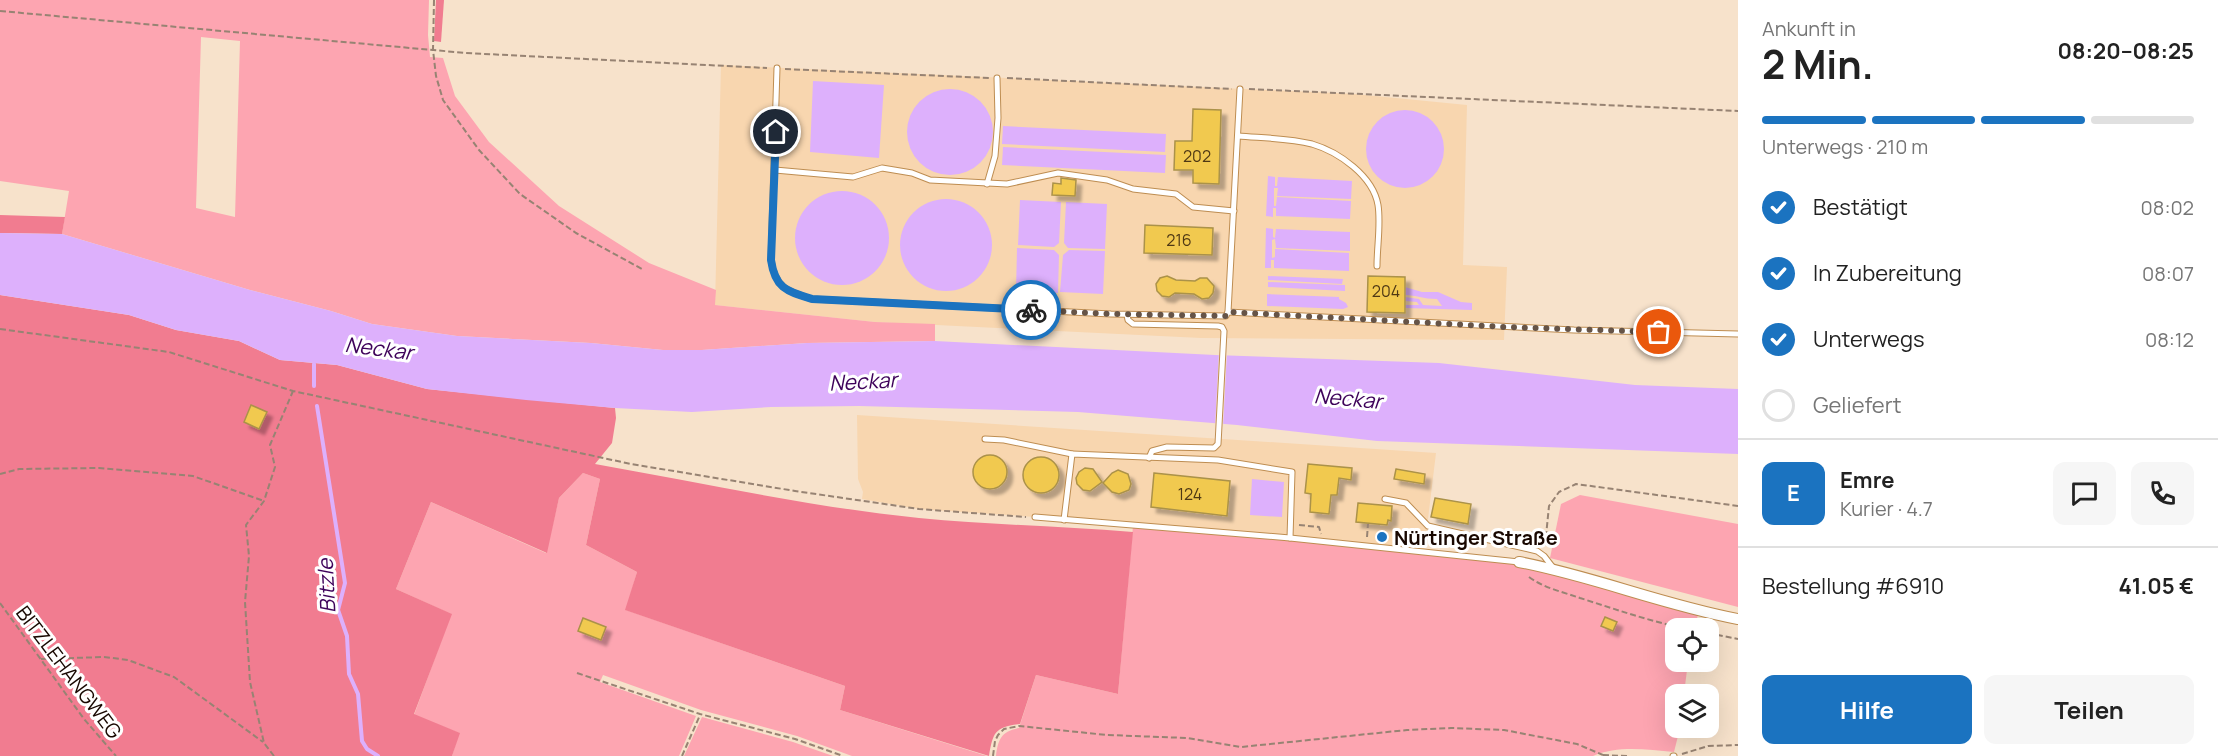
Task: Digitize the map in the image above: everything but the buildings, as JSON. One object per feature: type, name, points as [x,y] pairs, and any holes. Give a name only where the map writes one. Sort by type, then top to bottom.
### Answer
[{"type":"street","points":[[1519,562],[1554,569],[1699,612],[1738,619]]},
{"type":"lane","points":[[777,68],[771,260],[774,277],[790,292],[812,299],[1127,315],[1226,316],[1240,89]]},
{"type":"lane","points":[[987,184],[995,156],[998,118],[997,78]]},
{"type":"lane","points":[[1238,136],[1313,144],[1334,154],[1369,182],[1378,204],[1377,266]]},
{"type":"lane","points":[[775,170],[854,177],[882,168],[912,173],[930,180],[987,184],[1007,184],[1058,173],[1107,180],[1133,189],[1176,194],[1192,207],[1234,211]]},
{"type":"lane","points":[[1228,312],[1505,327],[1738,334]]},
{"type":"lane","points":[[1127,315],[1128,320],[1133,324],[1222,327],[1224,331],[1218,444],[1214,448],[1167,447],[1152,451],[1149,458]]},
{"type":"lane","points":[[985,439],[1004,440],[1072,454],[1218,460],[1292,472],[1290,538]]},
{"type":"lane","points":[[1064,520],[1072,454]]},
{"type":"lane","points":[[1385,499],[1406,503],[1428,526],[1529,548],[1544,556],[1554,569]]},
{"type":"lane","points":[[1035,517],[1290,538],[1519,562]]},
{"type":"path","points":[[434,0],[433,50],[436,76],[443,99],[479,150],[520,194],[576,233],[642,269]]},
{"type":"path","points":[[0,11],[433,50],[777,68],[1738,111]]},
{"type":"path","points":[[0,329],[169,352],[293,391],[631,464],[919,509],[1035,517]]},
{"type":"path","points":[[264,743],[250,682],[245,602],[249,556],[246,525],[264,501],[275,467],[270,445],[293,391]]},
{"type":"path","points":[[0,474],[19,469],[99,468],[193,476],[264,501]]},
{"type":"path","points":[[1544,556],[1549,506],[1559,492],[1576,484],[1738,506]]},
{"type":"path","points":[[1290,524],[1319,527],[1321,541]]},
{"type":"path","points":[[1367,546],[1368,524]]},
{"type":"path","points":[[1519,562],[1526,575],[1543,585],[1646,620],[1665,624]]},
{"type":"path","name":"BITZLEHANGWEG","points":[[0,603],[84,719],[116,756]]},
{"type":"path","points":[[1719,635],[1738,639]]},
{"type":"path","points":[[41,658],[104,657],[128,660],[174,677],[264,743],[274,756]]},
{"type":"path","points":[[577,673],[700,714],[795,739],[843,756]]},
{"type":"path","points":[[682,756],[700,714]]},
{"type":"path","points":[[993,756],[998,735],[1004,729],[1019,726],[1107,735],[1186,738],[1241,747],[1407,730],[1451,728],[1504,730],[1577,744],[1603,755],[1627,756]]},
{"type":"path","points":[[1674,756],[1708,746],[1738,745]]},
{"type":"shaded area","points":[[0,0],[429,0],[430,57],[443,58],[455,96],[489,142],[559,206],[649,263],[716,290],[715,305],[875,322],[935,324],[935,341],[807,343],[702,350],[663,350],[591,343],[457,336],[372,324],[62,234],[69,191],[0,181]],"holes":[[[201,37],[240,41],[235,217],[196,208]]]},
{"type":"shaded area","points":[[436,0],[444,0],[441,42],[434,41]]},
{"type":"shaded area","points":[[721,65],[1355,94],[1467,105],[1463,265],[1507,267],[1504,340],[1201,338],[875,322],[715,305]]},
{"type":"shaded area","points":[[0,215],[65,217],[62,234],[0,233]]},
{"type":"shaded area","points":[[0,295],[129,315],[176,330],[239,341],[280,360],[337,365],[427,389],[615,408],[616,418],[612,443],[595,464],[798,501],[878,513],[946,520],[1133,532],[1118,694],[1036,675],[1020,724],[1005,727],[997,732],[992,741],[989,756],[840,710],[845,686],[625,610],[637,572],[586,545],[600,479],[583,473],[559,498],[547,553],[431,502],[396,589],[452,614],[414,714],[460,733],[452,756],[0,756]]},
{"type":"shaded area","points":[[857,415],[1436,453],[1424,552],[1035,517],[919,509],[862,499],[863,492],[858,479]]},
{"type":"shaded area","points":[[583,473],[600,479],[586,545],[637,572],[626,610],[845,686],[840,710],[987,756],[852,756],[797,736],[701,710],[603,675],[600,682],[696,716],[679,756],[452,756],[459,733],[414,715],[451,614],[396,589],[431,502],[546,553],[559,498]]},
{"type":"shaded area","points":[[1580,495],[1738,524],[1738,607],[1550,558],[1561,504]]},
{"type":"shaded area","points":[[1133,526],[1290,538],[1519,562],[1699,612],[1697,618],[1665,618],[1665,672],[1687,672],[1685,684],[1665,684],[1665,738],[1678,738],[1674,752],[1623,749],[1593,756],[996,756],[998,745],[1004,734],[1019,728],[1036,675],[1118,694]]},
{"type":"shaded area","points":[[702,717],[793,742],[833,756],[684,756]]},
{"type":"water","points":[[813,81],[884,85],[879,158],[810,152]]},
{"type":"water","points":[[942,89],[958,89],[981,101],[990,115],[993,132],[990,149],[981,163],[958,175],[942,175],[926,168],[914,156],[907,140],[907,124],[914,108],[926,96]]},
{"type":"water","points":[[1405,110],[1420,113],[1433,121],[1441,134],[1444,149],[1441,164],[1433,177],[1420,185],[1405,188],[1390,185],[1377,177],[1369,164],[1366,149],[1369,134],[1377,121],[1390,113]]},
{"type":"water","points":[[1003,126],[1166,134],[1165,152],[1002,144]]},
{"type":"water","points":[[1003,147],[1166,155],[1165,173],[1002,165]]},
{"type":"water","points":[[1268,176],[1275,177],[1275,186],[1277,186],[1278,177],[1352,181],[1351,199],[1277,196],[1278,188],[1274,188],[1274,206],[1276,206],[1277,197],[1351,201],[1350,219],[1276,216],[1276,208],[1273,208],[1273,217],[1266,216]]},
{"type":"water","points":[[842,191],[860,195],[875,205],[885,220],[889,238],[885,256],[875,271],[860,281],[842,285],[824,281],[809,271],[799,256],[795,238],[799,220],[809,205],[824,195]]},
{"type":"water","points":[[946,199],[964,203],[979,212],[988,227],[992,245],[988,263],[979,278],[964,287],[946,291],[928,287],[913,278],[904,263],[900,245],[904,227],[913,212],[928,203]]},
{"type":"water","points":[[1020,200],[1061,202],[1059,243],[1054,247],[1018,245]]},
{"type":"water","points":[[1066,202],[1107,204],[1105,249],[1068,248],[1064,243]]},
{"type":"water","points":[[1266,228],[1273,229],[1275,238],[1276,229],[1350,232],[1350,251],[1276,248],[1275,239],[1272,240],[1272,258],[1275,257],[1275,249],[1349,253],[1349,271],[1274,268],[1274,260],[1271,260],[1271,268],[1265,268]]},
{"type":"water","name":"Neckar","points":[[0,233],[62,234],[372,324],[457,336],[591,343],[663,350],[701,350],[807,343],[935,341],[1439,363],[1635,385],[1738,389],[1738,454],[1377,441],[1237,425],[1078,412],[859,406],[771,407],[692,412],[615,408],[427,389],[337,365],[280,360],[239,341],[176,330],[129,315],[0,295]]},
{"type":"water","points":[[1017,248],[1054,250],[1059,255],[1058,293],[1016,291]]},
{"type":"water","points":[[1069,250],[1105,251],[1103,294],[1060,292],[1063,255]]},
{"type":"water","points":[[1268,276],[1343,279],[1342,284],[1268,280]]},
{"type":"water","points":[[1268,282],[1345,285],[1345,291],[1268,287]]},
{"type":"water","points":[[1405,287],[1422,292],[1438,292],[1461,302],[1472,303],[1472,310],[1405,308],[1405,305],[1419,305],[1417,302],[1405,301],[1405,297],[1419,299],[1423,305],[1442,306],[1437,299],[1405,295]]},
{"type":"water","points":[[1267,294],[1339,297],[1348,307],[1343,309],[1267,306]]},
{"type":"water","points":[[1252,479],[1284,482],[1282,517],[1250,515]]},
{"type":"pier","points":[[1219,352],[1227,352],[1223,427],[1215,427]]},
{"type":"waterway","name":"Bitzle","points":[[314,364],[314,386]]},
{"type":"waterway","name":"Bitzle","points":[[317,406],[345,583],[338,610],[347,636],[349,674],[358,694],[362,741],[367,749],[378,756]]},
{"type":"way so far","points":[[1031,310],[1226,316],[1228,312],[1505,327],[1659,332]]},
{"type":"place","name":"Nürtinger Straße","points":[[1382,537]]},
{"type":"route","points":[[776,132],[771,260],[774,277],[790,292],[812,299],[1031,310]]}]
